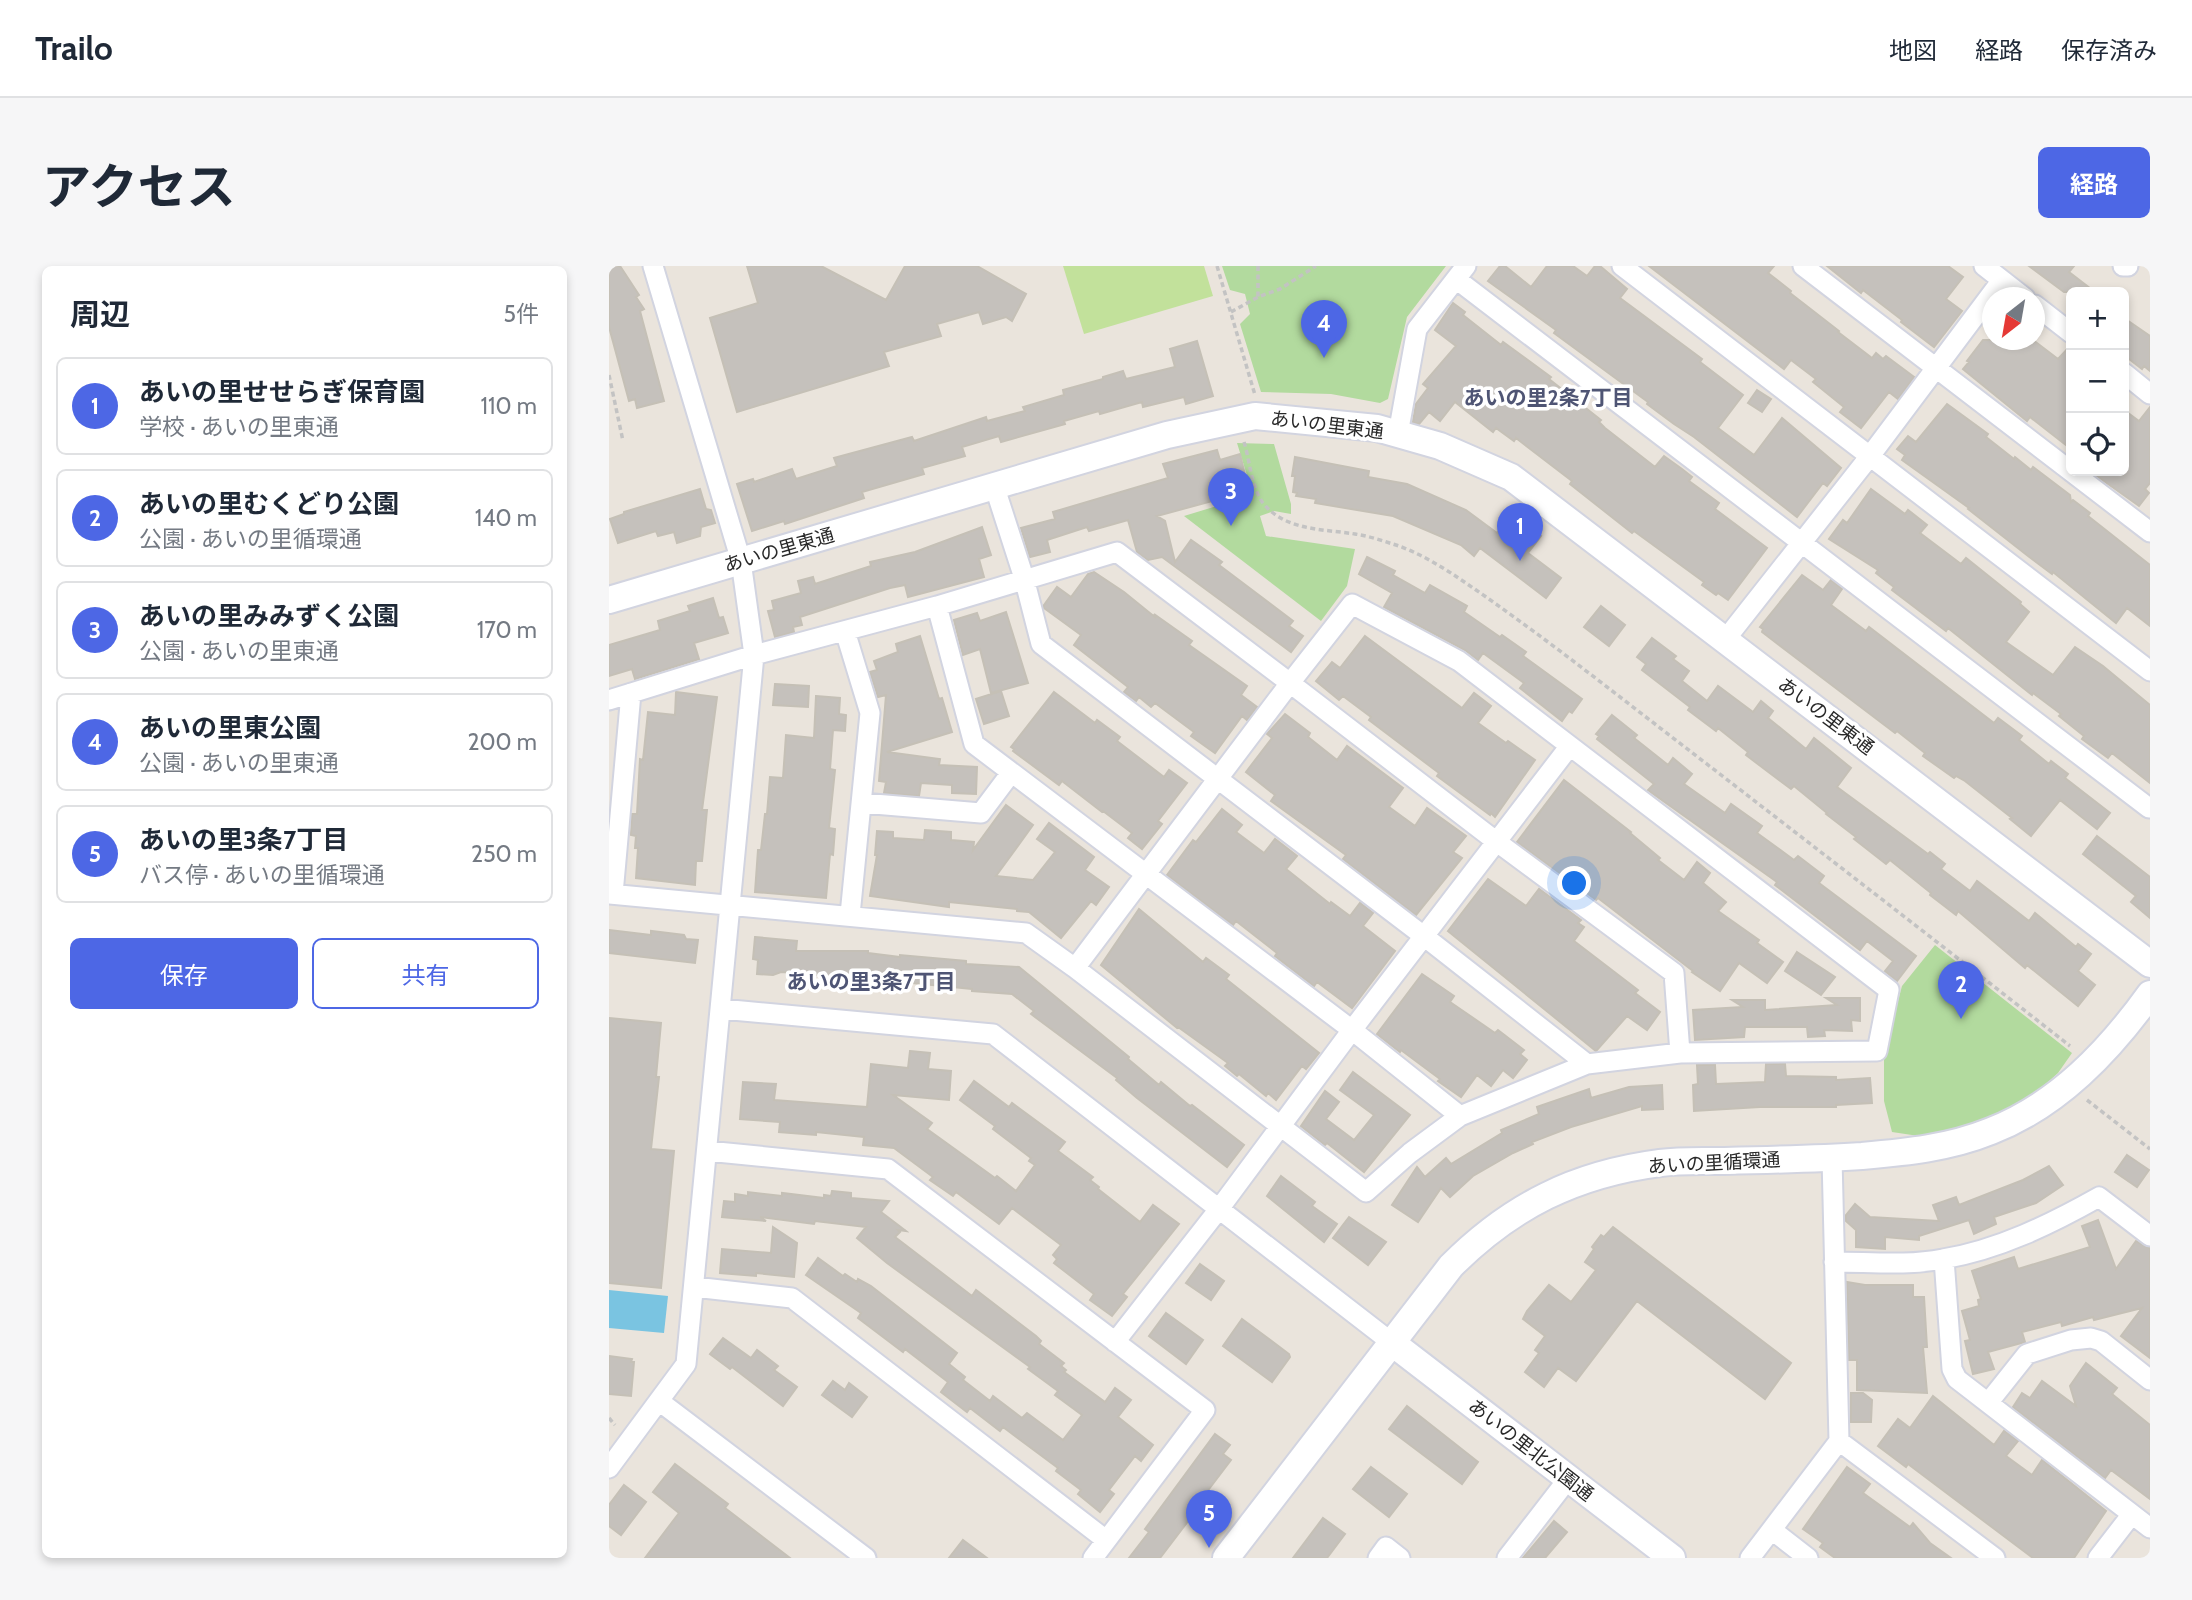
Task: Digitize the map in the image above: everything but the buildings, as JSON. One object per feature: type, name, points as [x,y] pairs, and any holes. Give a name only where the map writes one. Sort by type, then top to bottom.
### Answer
[{"type":"street","points":[[609,1468],[686,1364],[754,655],[741,561],[653,266]]},
{"type":"street","points":[[1622,266],[2150,671]]},
{"type":"street","points":[[1803,266],[2150,532]]},
{"type":"street","points":[[1984,266],[2011,287]]},
{"type":"street","points":[[2123,266],[2128,266]]},
{"type":"street","points":[[1398,434],[1417,329],[1461,272],[1802,543],[2150,807]]},
{"type":"street","points":[[1725,640],[1870,456],[2002,280]]},
{"type":"street","points":[[2045,313],[2066,329]]},
{"type":"street","points":[[2129,377],[2150,394]]},
{"type":"street","name":"あいの里東通","points":[[609,600],[1167,435],[1255,416],[1377,428],[1440,446],[1511,477],[2150,964]]},
{"type":"street","points":[[994,485],[1024,578],[1041,644],[1587,1064]]},
{"type":"street","points":[[609,700],[754,655],[937,606],[1117,552],[1497,842],[1674,973],[1680,1053]]},
{"type":"street","points":[[631,693],[611,894],[1026,933],[1366,1192],[1410,1153],[1460,1116],[1587,1064],[1680,1053],[1877,1051],[1889,990],[1459,661],[1352,604],[1075,968]]},
{"type":"street","points":[[937,606],[974,744],[1352,1030],[1460,1116]]},
{"type":"street","points":[[845,631],[870,713],[851,915]]},
{"type":"street","points":[[1115,1342],[1569,747]]},
{"type":"street","points":[[862,803],[981,813],[1011,773]]},
{"type":"street","name":"あいの里循環通","points":[[1226,1558],[1451,1266],[1476,1241],[1545,1195],[1617,1170],[1663,1162],[1832,1158],[1929,1150],[1992,1131],[2050,1099],[2088,1067],[2111,1044],[2150,994]]},
{"type":"street","points":[[721,1009],[993,1034],[1391,1342]]},
{"type":"street","points":[[707,1151],[888,1169],[1205,1410],[1093,1558]]},
{"type":"street","points":[[1750,1558],[1839,1441],[1832,1158]]},
{"type":"street","points":[[1834,1262],[1907,1263],[1944,1259],[1991,1246],[2054,1222],[2099,1197],[2150,1236]]},
{"type":"street","points":[[1944,1259],[1952,1369],[1957,1379],[2150,1528]]},
{"type":"street","points":[[694,1287],[792,1298],[1106,1540]]},
{"type":"street","points":[[1988,1403],[2027,1354],[2071,1340],[2091,1338],[2101,1342],[2150,1380]]},
{"type":"street","name":"あいの里北公園通","points":[[1391,1342],[1672,1558]]},
{"type":"street","points":[[659,1401],[866,1558]]},
{"type":"street","points":[[1839,1441],[1995,1558]]},
{"type":"street","points":[[1507,1558],[1569,1479]]},
{"type":"street","points":[[2098,1558],[2132,1514]]},
{"type":"street","points":[[1772,1530],[1808,1558]]},
{"type":"street","points":[[1378,1558],[1386,1548],[1401,1558]]},
{"type":"path","points":[[1217,266],[1256,397]]},
{"type":"path","points":[[1258,266],[1258,297]]},
{"type":"path","points":[[1231,312],[1258,297],[1280,289],[1316,266]]},
{"type":"path","points":[[609,375],[623,441]]},
{"type":"path","points":[[1244,440],[1255,487],[1262,501],[1275,515],[1322,531],[1357,534],[1399,546],[1443,568],[1473,588],[1555,648],[2070,1046]]},
{"type":"path","points":[[2087,1100],[2150,1149]]},
{"type":"path","points":[[609,1418],[615,1425]]},
{"type":"green space","points":[[1063,266],[1204,266],[1213,296],[1084,334]]},
{"type":"green space","points":[[1222,266],[1446,266],[1407,317],[1388,399],[1380,403],[1331,394],[1261,392],[1240,324],[1250,314],[1245,294],[1230,290]]},
{"type":"green space","points":[[1237,443],[1274,444],[1291,504],[1291,514],[1274,511],[1260,516],[1266,536],[1355,549],[1347,586],[1321,621],[1184,516],[1253,495]]},
{"type":"green space","points":[[1935,945],[2072,1053],[2058,1073],[2027,1101],[1979,1125],[1932,1138],[1892,1132],[1884,1101],[1884,1053],[1902,986]]},
{"type":"water","points":[[609,1290],[668,1296],[664,1333],[609,1328]]},
{"type":"place","name":"あいの里東公園","points":[[1324,358]]},
{"type":"place","name":"あいの里みみずく公園","points":[[1231,526]]},
{"type":"place","name":"あいの里せせらぎ保育園","points":[[1520,561]]},
{"type":"place","name":"あいの里むくどり公園","points":[[1961,1019]]},
{"type":"place","name":"あいの里3条7丁目","points":[[1209,1548]]},
{"type":"district","name":"あいの里2条7丁目","points":[[1548,397]]},
{"type":"district","name":"あいの里3条7丁目","points":[[871,981]]}]
